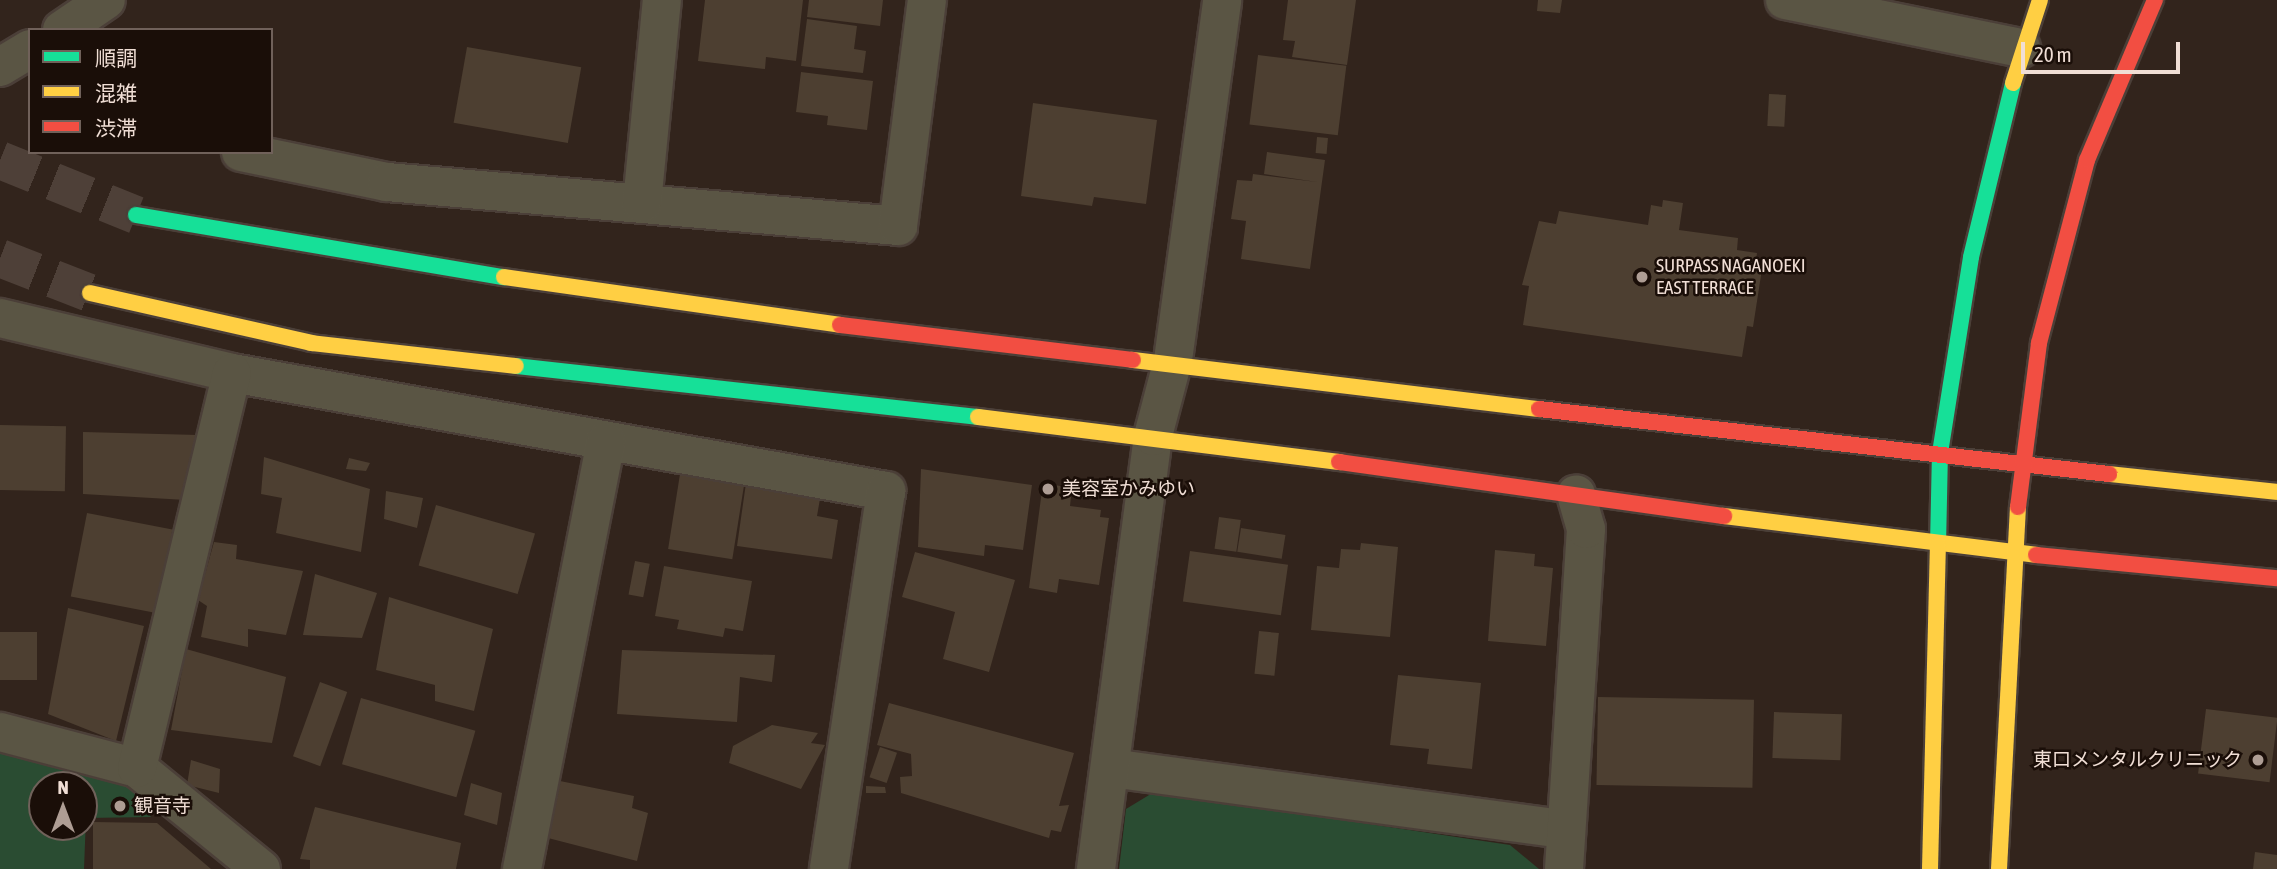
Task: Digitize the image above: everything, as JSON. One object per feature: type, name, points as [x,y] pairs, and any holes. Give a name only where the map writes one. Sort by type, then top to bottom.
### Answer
[{"type":"street","points":[[65,28],[106,0]]},
{"type":"street","points":[[642,204],[662,0]]},
{"type":"street","points":[[251,154],[387,182],[898,226],[927,0]]},
{"type":"street","points":[[1097,869],[1153,436],[1173,360],[1222,0]]},
{"type":"street","points":[[1785,0],[2021,48]]},
{"type":"street","points":[[1930,869],[1940,453],[1971,257],[2021,48],[2040,0]]},
{"type":"street","points":[[1999,869],[2012,552],[2021,461],[2039,343],[2087,160],[2155,0]]},
{"type":"street","points":[[0,67],[28,51]]},
{"type":"street","points":[[136,215],[638,300],[1173,360],[1867,449],[2021,461],[2277,492]]},
{"type":"street","points":[[90,293],[311,343],[1153,436],[1938,546],[2277,578]]},
{"type":"street","points":[[0,318],[232,373],[886,491],[829,869]]},
{"type":"street","points":[[137,768],[232,373]]},
{"type":"street","points":[[522,869],[606,442]]},
{"type":"street","points":[[1564,869],[1564,829],[1586,529],[1576,494]]},
{"type":"street","points":[[0,733],[137,768],[261,869]]},
{"type":"street","points":[[1111,768],[1564,829]]},
{"type":"green space","points":[[0,751],[75,771],[28,771],[28,841],[85,841],[84,869],[0,869]]},
{"type":"green space","points":[[98,777],[131,786],[151,817],[98,818]]},
{"type":"green space","points":[[1154,792],[1510,845],[1539,869],[1119,869],[1126,809]]},
{"type":"building","points":[[705,0],[803,0],[796,61],[766,57],[765,69],[698,61]]},
{"type":"building","points":[[809,0],[883,0],[880,26],[807,17]]},
{"type":"building","points":[[1288,0],[1356,0],[1347,65],[1292,57],[1295,41],[1283,40]]},
{"type":"building","points":[[1538,0],[1562,0],[1560,13],[1537,11]]},
{"type":"building","points":[[807,19],[857,26],[854,49],[866,51],[863,73],[801,66]]},
{"type":"building","points":[[467,47],[581,67],[568,143],[454,123]]},
{"type":"building","points":[[1258,55],[1346,66],[1338,135],[1249,124]]},
{"type":"building","points":[[801,72],[873,81],[867,130],[827,125],[828,116],[796,112]]},
{"type":"building","points":[[1769,94],[1786,95],[1784,127],[1767,126]]},
{"type":"building","points":[[1033,103],[1157,120],[1146,204],[1094,197],[1092,206],[1021,196]]},
{"type":"building","points":[[1317,137],[1328,138],[1327,154],[1316,153]]},
{"type":"building","points":[[1267,152],[1325,160],[1310,269],[1241,259],[1246,221],[1231,219],[1237,180],[1252,181],[1253,174],[1317,182],[1264,174]]},
{"type":"building","name":"SURPASS NAGANOEKI EAST TERRACE","points":[[1663,200],[1683,203],[1679,230],[1738,238],[1737,250],[1757,253],[1755,268],[1762,269],[1753,327],[1747,326],[1742,357],[1523,325],[1529,286],[1522,285],[1539,221],[1556,224],[1559,211],[1648,225],[1651,205],[1662,207]]},
{"type":"building","points":[[0,425],[66,426],[65,491],[0,490]]},
{"type":"building","points":[[83,432],[198,435],[186,500],[83,494]]},
{"type":"building","points":[[264,457],[370,489],[361,552],[276,533],[282,498],[261,494]]},
{"type":"building","points":[[349,458],[370,463],[366,471],[346,469]]},
{"type":"building","points":[[921,469],[1032,485],[1023,550],[985,545],[984,556],[918,547]]},
{"type":"building","points":[[680,474],[744,484],[732,559],[668,549]]},
{"type":"building","points":[[746,483],[821,493],[817,516],[838,520],[832,559],[737,546]]},
{"type":"building","points":[[1043,483],[1072,488],[1070,506],[1101,510],[1100,517],[1109,518],[1099,585],[1059,579],[1057,593],[1029,588]]},
{"type":"building","points":[[386,491],[423,498],[417,528],[384,519]]},
{"type":"building","points":[[436,505],[535,533],[518,594],[419,566]]},
{"type":"building","points":[[87,513],[172,530],[156,613],[71,596]]},
{"type":"building","points":[[1219,517],[1241,520],[1236,552],[1215,549]]},
{"type":"building","points":[[1241,528],[1285,535],[1282,559],[1237,552]]},
{"type":"building","points":[[214,542],[237,545],[236,559],[303,571],[286,635],[248,629],[248,647],[201,637],[207,606],[198,600]]},
{"type":"building","points":[[1361,543],[1398,547],[1390,637],[1311,630],[1317,566],[1339,568],[1341,549],[1360,550]]},
{"type":"building","points":[[1495,550],[1535,554],[1534,566],[1553,568],[1546,646],[1488,641]]},
{"type":"building","points":[[1190,551],[1288,565],[1281,615],[1183,602]]},
{"type":"building","points":[[915,552],[1015,580],[989,672],[943,659],[955,612],[902,597]]},
{"type":"building","points":[[635,561],[650,564],[643,597],[629,594]]},
{"type":"building","points":[[664,566],[752,581],[743,631],[725,628],[723,637],[677,629],[679,620],[655,616]]},
{"type":"building","points":[[315,574],[377,593],[362,638],[303,635]]},
{"type":"building","points":[[389,597],[493,629],[474,711],[435,701],[435,685],[376,670]]},
{"type":"building","points":[[68,608],[144,626],[116,741],[48,714]]},
{"type":"building","points":[[1259,631],[1279,633],[1274,676],[1255,674]]},
{"type":"building","points":[[0,632],[37,632],[37,680],[0,680]]},
{"type":"building","points":[[186,649],[286,677],[272,743],[171,730]]},
{"type":"building","points":[[622,650],[775,655],[772,682],[740,677],[737,722],[617,714]]},
{"type":"building","points":[[1398,675],[1481,683],[1472,769],[1427,764],[1429,749],[1390,745]]},
{"type":"building","points":[[320,682],[347,692],[320,766],[293,756]]},
{"type":"building","points":[[1598,697],[1754,700],[1752,788],[1596,785]]},
{"type":"building","points":[[361,698],[475,731],[456,797],[342,764]]},
{"type":"building","points":[[889,703],[1074,753],[1059,806],[1069,805],[1061,832],[1051,830],[1049,838],[901,793],[900,777],[912,776],[911,754],[877,745]]},
{"type":"building","points":[[2206,709],[2277,718],[2270,782],[2198,774]]},
{"type":"building","points":[[1774,712],[1842,714],[1840,760],[1772,758]]},
{"type":"building","points":[[772,725],[818,733],[811,743],[825,745],[801,789],[729,763],[733,746]]},
{"type":"building","points":[[880,747],[897,753],[887,783],[870,777]]},
{"type":"building","points":[[191,760],[220,769],[219,793],[187,785]]},
{"type":"building","points":[[560,781],[634,796],[632,808],[648,813],[637,861],[548,838]]},
{"type":"building","points":[[471,783],[502,793],[497,825],[464,815]]},
{"type":"building","points":[[866,786],[885,787],[886,793],[866,793]]},
{"type":"building","points":[[315,807],[461,843],[456,869],[310,869],[310,860],[300,859]]},
{"type":"building","points":[[98,822],[157,823],[211,869],[93,869],[93,841],[98,841]]},
{"type":"building","points":[[2255,852],[2277,855],[2277,869],[2253,869]]},
{"type":"tunnel","points":[[0,160],[136,215]]},
{"type":"tunnel","points":[[0,258],[90,293]]},
{"type":"traffic: fast","points":[[1938,546],[1940,453],[1971,257],[2013,83]]},
{"type":"traffic: fast","points":[[136,215],[504,277]]},
{"type":"traffic: fast","points":[[516,366],[978,417]]},
{"type":"traffic: slow","points":[[2013,83],[2040,0]]},
{"type":"traffic: slow","points":[[504,277],[840,325]]},
{"type":"traffic: slow","points":[[90,293],[311,343],[516,366]]},
{"type":"traffic: slow","points":[[1133,360],[1539,409]]},
{"type":"traffic: slow","points":[[978,417],[1339,462]]},
{"type":"traffic: slow","points":[[2109,474],[2277,492]]},
{"type":"traffic: slow","points":[[1999,869],[2018,507]]},
{"type":"traffic: slow","points":[[1724,516],[2036,555]]},
{"type":"traffic: slow","points":[[1930,869],[1938,546]]},
{"type":"traffic: jam","points":[[2018,507],[2039,343],[2087,160],[2155,0]]},
{"type":"traffic: jam","points":[[840,325],[1133,360]]},
{"type":"traffic: jam","points":[[1539,409],[2109,474]]},
{"type":"traffic: jam","points":[[1339,462],[1724,516]]},
{"type":"traffic: jam","points":[[2036,555],[2277,578]]},
{"type":"place","name":"SURPASS NAGANOEKI EAST TERRACE","points":[[1642,277]]},
{"type":"place","name":"美容室かみゆい","points":[[1048,489]]},
{"type":"place","name":"東口メンタルクリニック","points":[[2258,760]]},
{"type":"place","name":"観音寺","points":[[120,806]]}]
